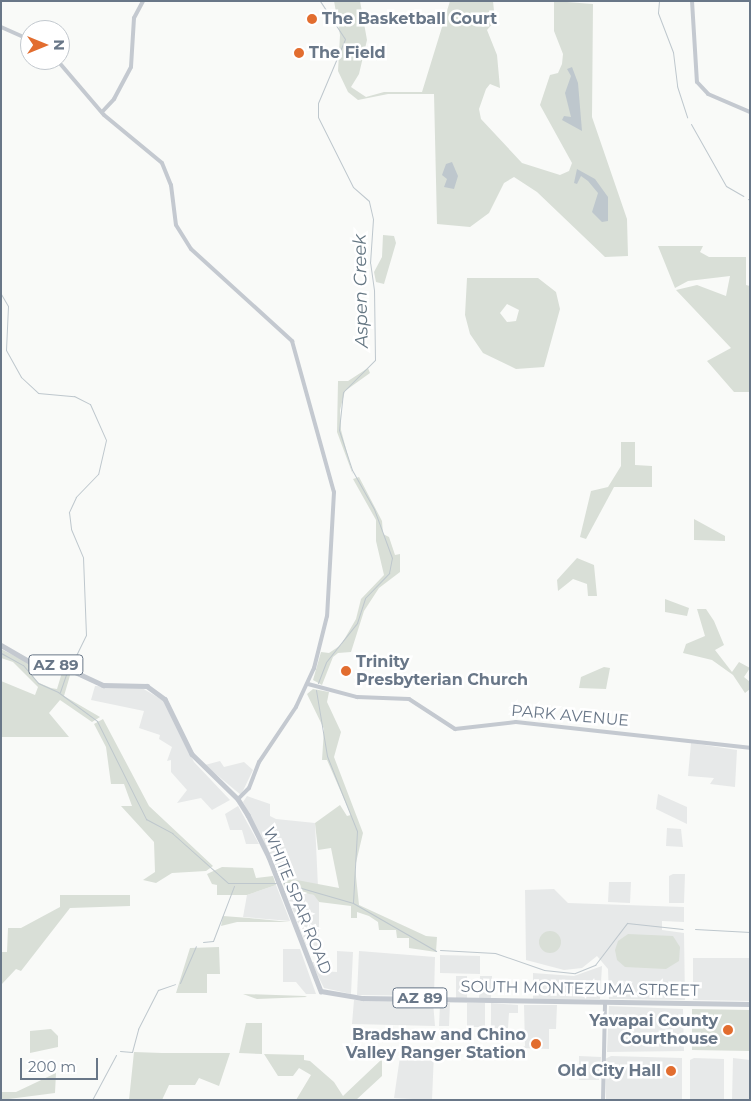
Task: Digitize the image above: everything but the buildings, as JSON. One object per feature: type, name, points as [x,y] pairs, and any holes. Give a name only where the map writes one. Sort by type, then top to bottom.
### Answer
[{"type":"main road","name":"WHITE SPAR ROAD","points":[[1,645],[31,662],[58,664],[92,682],[137,684],[159,693],[175,712],[200,766],[238,799],[269,857],[313,977],[321,991]]},
{"type":"main road","name":"SOUTH MONTEZUMA STREET","points":[[321,991],[362,998],[750,1004]]},
{"type":"street","points":[[102,112],[114,99],[131,67],[134,18],[143,1]]},
{"type":"street","points":[[692,1],[692,53],[697,82],[708,94],[750,112]]},
{"type":"street","points":[[1,27],[20,36]]},
{"type":"street","points":[[65,70],[102,112],[162,163],[171,185],[176,224],[191,249],[280,326],[297,351],[310,416],[335,498],[326,624],[308,684],[260,762],[249,788],[238,799]]},
{"type":"street","name":"PARK AVENUE","points":[[308,684],[357,697],[409,699],[455,728],[516,722],[750,748]]},
{"type":"street","points":[[602,1100],[605,1002]]},
{"type":"shaded area","points":[[334,1],[360,1],[367,40],[359,74],[351,87],[366,97],[384,92],[422,92],[450,1],[493,1],[495,21],[487,30],[497,55],[500,88],[490,84],[486,89],[479,109],[481,119],[522,163],[560,175],[569,171],[572,163],[540,105],[550,75],[558,73],[562,64],[563,54],[554,31],[554,1],[593,4],[592,117],[627,219],[628,256],[605,257],[537,192],[514,177],[504,183],[489,213],[470,227],[437,224],[434,94],[388,94],[358,100],[348,92],[338,71],[340,35]]},
{"type":"shaded area","points":[[572,67],[578,83],[582,131],[562,120],[564,116],[571,117],[565,93],[571,76],[567,69]]},
{"type":"shaded area","points":[[452,162],[458,176],[454,189],[444,187],[447,179],[442,175],[446,164]]},
{"type":"shaded area","points":[[577,169],[595,179],[608,197],[608,221],[602,222],[592,212],[598,193],[588,181],[581,176],[577,184],[574,183]]},
{"type":"shaded area","points":[[383,235],[394,236],[396,243],[384,284],[376,282],[374,272],[382,257]]},
{"type":"shaded area","points":[[658,246],[703,246],[700,252],[709,257],[746,257],[746,285],[750,286],[750,392],[734,392],[707,361],[731,348],[676,290],[697,285],[726,296],[730,276],[688,281],[675,288]]},
{"type":"shaded area","points":[[467,278],[538,278],[556,292],[560,309],[544,367],[516,369],[483,353],[470,334],[465,315]],"holes":[[[507,304],[519,310],[516,321],[507,322],[500,313]]]},
{"type":"shaded area","points":[[368,368],[370,373],[345,391],[340,410],[341,430],[353,475],[337,432],[338,381],[348,381]]},
{"type":"shaded area","points":[[621,442],[635,442],[635,465],[652,466],[652,487],[614,487],[586,539],[580,537],[591,491],[608,487],[621,466]]},
{"type":"shaded area","points":[[359,477],[382,521],[383,534],[389,537],[395,555],[400,554],[400,572],[379,588],[364,611],[351,652],[338,653],[333,657],[322,685],[313,680],[321,652],[329,653],[341,645],[356,619],[361,599],[384,575],[376,541],[376,520],[353,479]]},
{"type":"shaded area","points":[[694,519],[725,536],[725,541],[694,540]]},
{"type":"shaded area","points":[[577,558],[594,565],[597,596],[588,596],[587,584],[573,579],[558,591],[557,580]]},
{"type":"shaded area","points":[[665,599],[689,608],[687,616],[665,612]]},
{"type":"shaded area","points":[[697,609],[706,609],[714,621],[724,645],[715,650],[732,672],[739,662],[750,668],[744,677],[750,682],[750,689],[745,693],[733,675],[712,660],[683,653],[686,644],[705,636]]},
{"type":"shaded area","points":[[1,649],[31,664],[29,670],[37,682],[51,688],[57,689],[63,669],[71,672],[64,696],[100,717],[92,722],[60,700],[49,713],[69,737],[1,737],[1,681],[35,695],[38,687],[13,662],[1,658]]},
{"type":"shaded area","points":[[604,667],[610,668],[606,689],[579,688],[581,677]]},
{"type":"shaded area","points":[[95,686],[142,688],[164,701],[194,762],[230,800],[212,810],[201,798],[177,803],[187,790],[171,772],[171,760],[167,761],[172,747],[159,739],[160,735],[139,728],[144,711],[91,700]]},
{"type":"shaded area","points":[[313,689],[329,692],[327,702],[341,732],[334,757],[363,833],[355,867],[359,905],[426,936],[437,937],[436,952],[409,948],[409,938],[397,938],[396,930],[379,930],[378,922],[369,916],[357,912],[357,918],[351,918],[351,906],[319,902],[314,895],[285,889],[281,877],[339,888],[331,848],[318,850],[315,823],[340,805],[347,816],[351,815],[327,760],[322,760],[324,729],[307,694]]},
{"type":"shaded area","points":[[103,719],[149,806],[213,866],[206,871],[172,873],[156,883],[143,880],[155,872],[154,842],[121,806],[132,806],[124,784],[111,784],[106,747],[94,724]]},
{"type":"shaded area","points":[[691,743],[737,750],[735,787],[710,784],[714,778],[688,776]]},
{"type":"shaded area","points":[[220,761],[224,767],[244,762],[253,770],[241,795],[205,765]]},
{"type":"shaded area","points":[[658,794],[687,807],[687,824],[656,809]]},
{"type":"shaded area","points":[[247,796],[270,804],[270,816],[276,819],[315,823],[318,887],[281,877],[243,802]]},
{"type":"shaded area","points":[[238,806],[259,844],[246,844],[242,830],[230,830],[225,814]]},
{"type":"shaded area","points":[[667,828],[681,829],[683,847],[666,846]]},
{"type":"shaded area","points":[[222,867],[253,868],[256,878],[273,876],[276,885],[247,895],[217,895],[217,885],[212,884],[207,874]]},
{"type":"shaded area","points":[[685,874],[684,903],[669,903],[669,876]]},
{"type":"shaded area","points":[[609,882],[631,882],[630,903],[608,902]]},
{"type":"shaded area","points":[[276,885],[290,921],[243,917],[247,895]]},
{"type":"shaded area","points":[[285,889],[315,895],[319,902],[319,946],[306,945]]},
{"type":"shaded area","points":[[554,889],[568,903],[684,907],[684,922],[662,921],[662,930],[684,933],[685,1000],[609,999],[608,969],[597,956],[582,968],[564,970],[526,960],[525,890]]},
{"type":"shaded area","points":[[60,895],[130,895],[130,906],[70,908],[21,971],[16,969],[1,985],[1,952],[7,952],[8,928],[21,928],[60,907]]},
{"type":"shaded area","points":[[223,916],[290,922],[237,922],[221,926]]},
{"type":"shaded area","points":[[550,931],[558,934],[561,942],[558,950],[550,953],[542,950],[539,942],[542,934]]},
{"type":"shaded area","points":[[628,934],[673,936],[680,947],[679,961],[666,969],[625,967],[617,960],[615,950],[618,941]]},
{"type":"shaded area","points":[[219,947],[220,974],[207,974],[207,993],[176,993],[190,948]]},
{"type":"shaded area","points":[[283,949],[300,949],[316,994],[306,994],[296,982],[283,982]]},
{"type":"shaded area","points":[[337,951],[353,952],[351,994],[324,988],[311,962],[319,962],[319,971],[337,972]]},
{"type":"shaded area","points":[[359,951],[435,957],[434,996],[357,995]]},
{"type":"shaded area","points":[[440,955],[480,956],[480,974],[440,973]]},
{"type":"shaded area","points":[[693,958],[750,958],[750,1001],[693,1000]]},
{"type":"shaded area","points":[[602,966],[600,999],[533,999],[533,973],[574,976]]},
{"type":"shaded area","points":[[456,976],[467,976],[467,998],[456,998]]},
{"type":"shaded area","points":[[480,976],[492,976],[491,998],[479,998]]},
{"type":"shaded area","points":[[243,994],[305,996],[307,997],[257,999]]},
{"type":"shaded area","points":[[354,1000],[433,1002],[435,1026],[352,1024]]},
{"type":"shaded area","points":[[450,1003],[449,1026],[439,1026],[440,1004]]},
{"type":"shaded area","points":[[467,1003],[485,1003],[485,1027],[467,1027]]},
{"type":"shaded area","points":[[491,1003],[518,1005],[518,1013],[509,1013],[508,1028],[491,1028]]},
{"type":"shaded area","points":[[524,1005],[557,1005],[556,1029],[549,1029],[549,1049],[522,1048],[525,1046]]},
{"type":"shaded area","points":[[609,1006],[683,1009],[684,1051],[607,1052]]},
{"type":"shaded area","points":[[692,1009],[750,1010],[750,1051],[692,1050]]},
{"type":"shaded area","points":[[246,1023],[262,1023],[262,1054],[239,1053]]},
{"type":"shaded area","points":[[51,1029],[58,1036],[58,1047],[30,1053],[30,1031]]},
{"type":"shaded area","points":[[401,1050],[434,1053],[432,1100],[394,1098]]},
{"type":"shaded area","points":[[134,1052],[230,1053],[219,1086],[199,1078],[195,1085],[169,1085],[162,1100],[129,1100]]},
{"type":"shaded area","points":[[264,1054],[304,1055],[304,1060],[310,1061],[334,1082],[343,1096],[382,1059],[382,1076],[356,1100],[296,1100],[311,1075],[299,1068],[293,1076],[278,1076]]},
{"type":"shaded area","points":[[579,1056],[601,1057],[599,1080],[579,1080]]},
{"type":"shaded area","points":[[611,1056],[682,1058],[682,1100],[606,1100],[605,1059]]},
{"type":"shaded area","points":[[694,1058],[724,1059],[724,1100],[690,1100],[690,1060]]},
{"type":"shaded area","points":[[733,1058],[750,1060],[750,1100],[732,1100]]},
{"type":"shaded area","points":[[56,1073],[55,1093],[1,1100],[1,1092],[16,1092]]},
{"type":"waterway","name":"Aspen Creek","points":[[318,683],[326,662],[357,623],[365,598],[389,573],[392,558],[374,509],[352,470],[339,430],[343,392],[375,360],[374,290],[370,263],[373,219],[369,201],[353,187],[318,117],[318,103],[345,39],[320,1]]},
{"type":"waterway","points":[[659,1],[658,13],[673,52],[677,86],[687,117]]},
{"type":"waterway","points":[[691,124],[726,186],[743,196]]},
{"type":"waterway","points":[[1,294],[8,306],[6,350],[21,377],[38,393],[74,396],[90,404],[106,440],[98,474],[76,497],[69,512],[71,529],[83,557],[86,635],[71,666]]},
{"type":"waterway","points":[[1,653],[23,665],[38,683],[58,692],[97,721],[146,819],[172,833],[228,883],[276,883]]},
{"type":"waterway","points":[[60,692],[67,672]]},
{"type":"waterway","name":"Aspen Creek","points":[[316,690],[327,756],[357,831],[353,903]]},
{"type":"waterway","points":[[284,883],[353,903],[436,951]]},
{"type":"waterway","points":[[203,942],[213,941],[234,886]]},
{"type":"waterway","points":[[440,950],[495,953],[544,970],[575,973],[595,965],[627,923],[683,929]]},
{"type":"waterway","points":[[695,929],[750,932]]},
{"type":"waterway","points":[[180,983],[196,946]]},
{"type":"waterway","points":[[120,1051],[132,1052],[138,1029],[158,990],[175,984]]},
{"type":"waterway","points":[[92,1100],[116,1055]]},
{"type":"place","name":"The Basketball Court","points":[[312,19]]},
{"type":"place","name":"The Field","points":[[299,53]]},
{"type":"place","name":"Trinity Presbyterian Church","points":[[346,671]]},
{"type":"place","name":"Yavapai County Courthouse","points":[[728,1030]]},
{"type":"place","name":"Bradshaw and Chino Valley Ranger Station","points":[[536,1044]]},
{"type":"place","name":"Old City Hall","points":[[671,1071]]}]
